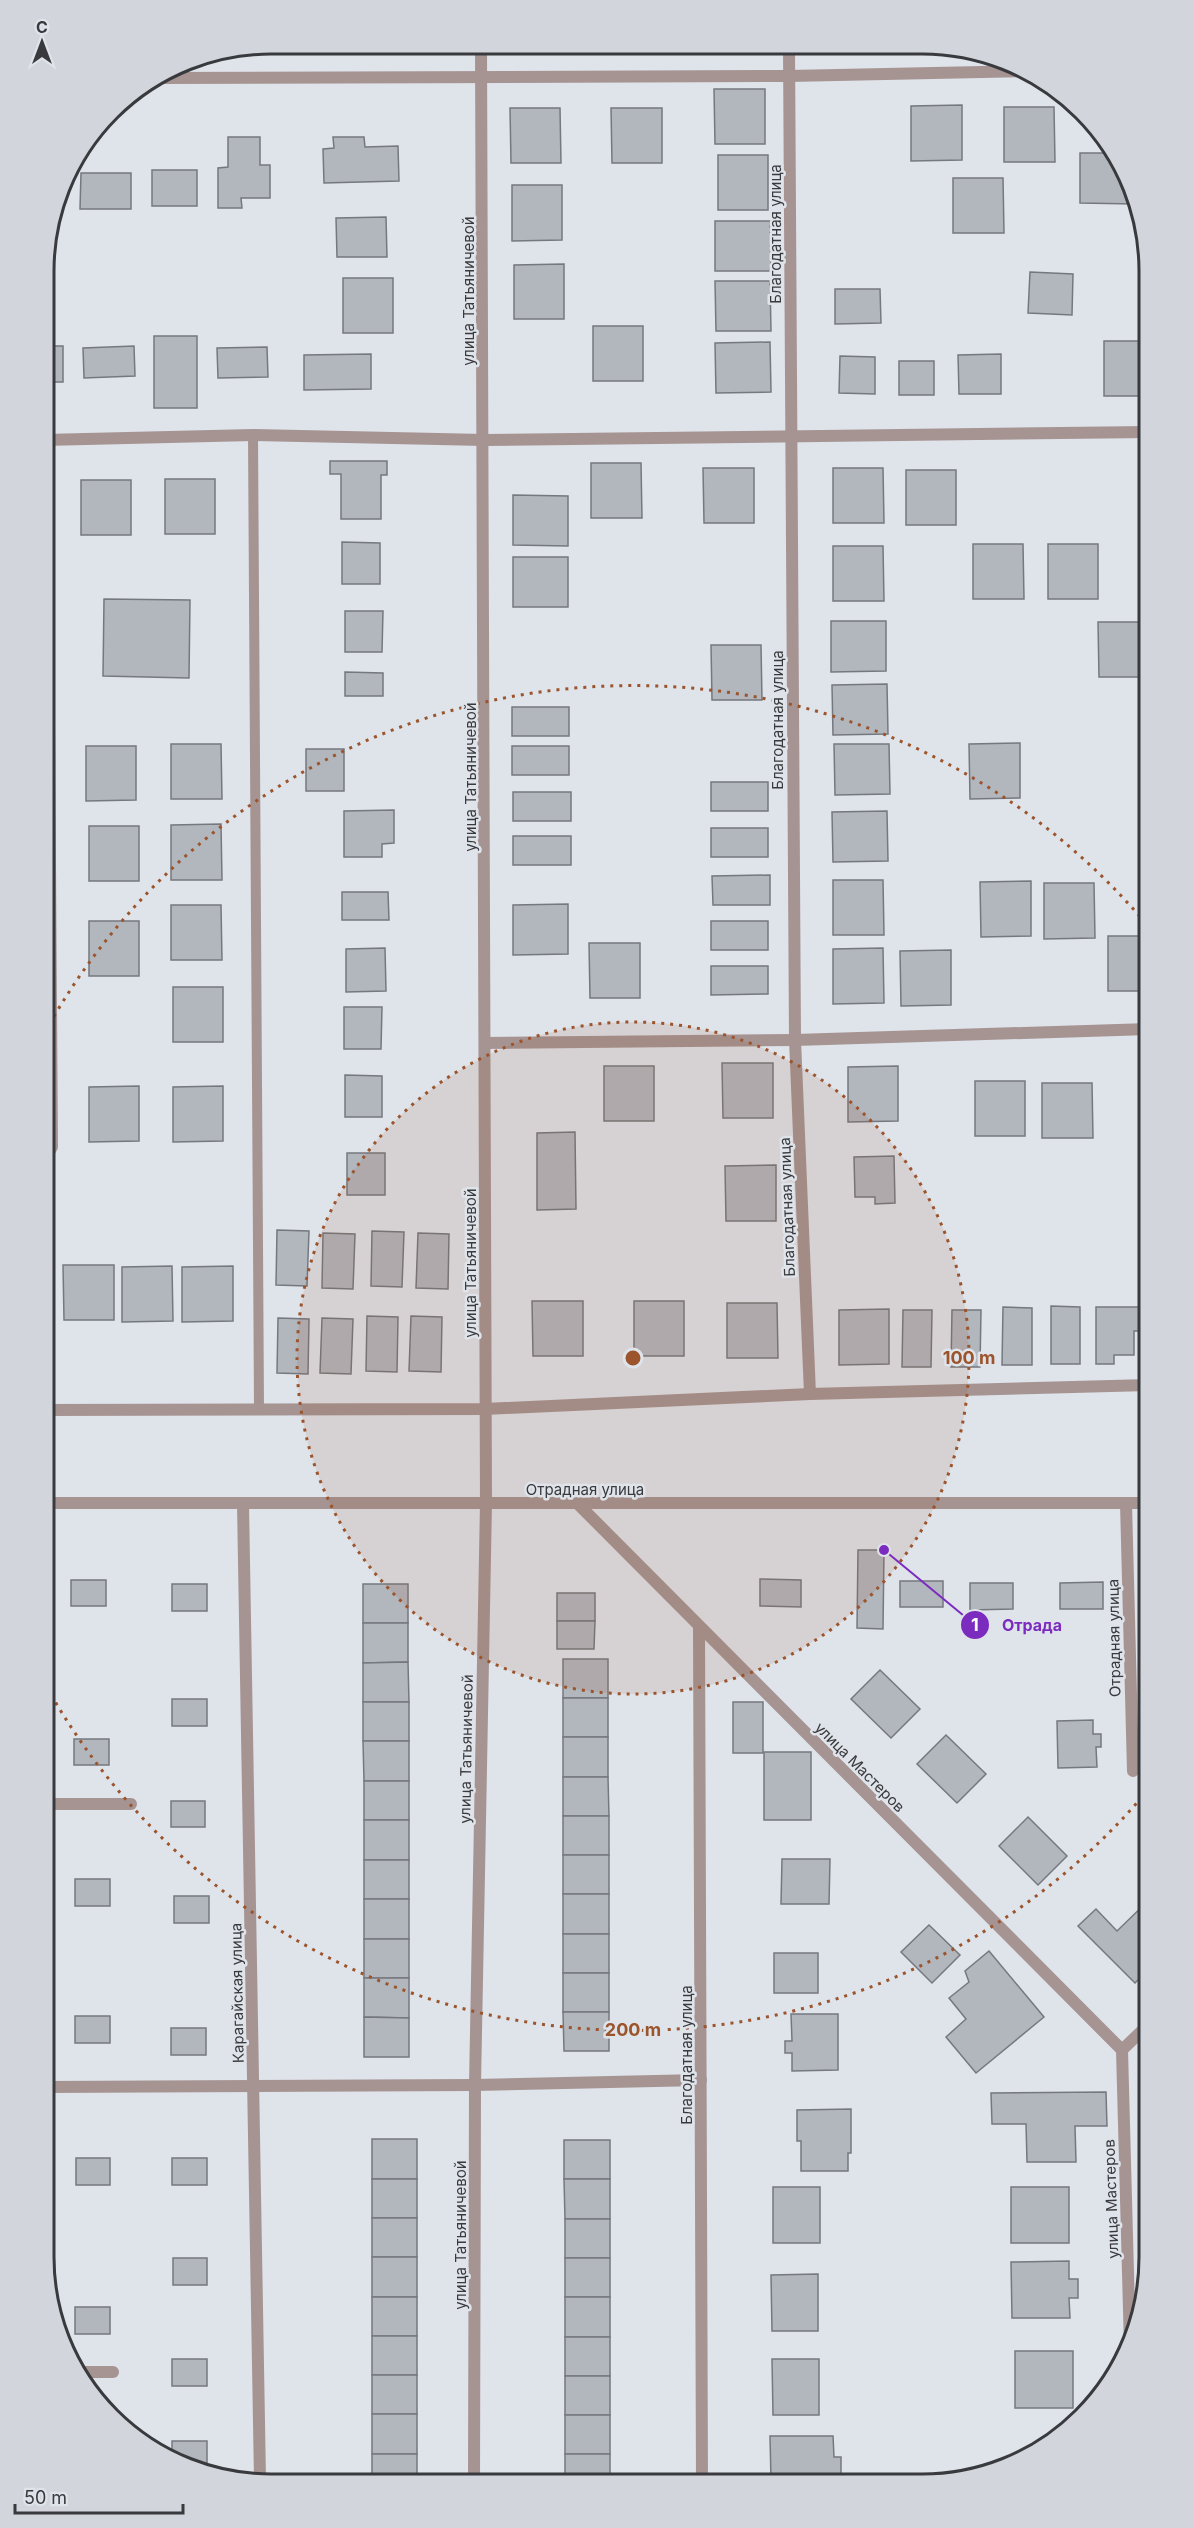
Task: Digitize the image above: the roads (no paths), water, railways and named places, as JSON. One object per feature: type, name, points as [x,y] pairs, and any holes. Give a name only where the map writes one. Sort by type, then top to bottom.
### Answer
[{"type":"street","name":"улица Татьяничевой","points":[[474,2474],[475,2085],[486,1503],[482,54]]},
{"type":"street","name":"Благодатная улица","points":[[789,54],[795,1040],[810,1394]]},
{"type":"street","points":[[171,78],[789,76],[1006,71]]},
{"type":"street","points":[[54,440],[253,435],[484,440],[1139,432]]},
{"type":"street","points":[[485,1043],[795,1040],[1139,1029]]},
{"type":"street","points":[[54,1410],[485,1409],[810,1394],[1139,1385]]},
{"type":"street","name":"Отрадная улица","points":[[54,1503],[1139,1503]]},
{"type":"street","name":"Отрадная улица","points":[[1126,1503],[1133,1771]]},
{"type":"street","name":"Карагайская улица","points":[[243,1504],[260,2474]]},
{"type":"street","name":"улица Мастеров","points":[[578,1504],[1122,2050],[1129,2321]]},
{"type":"street","name":"Благодатная улица","points":[[699,1627],[702,2474]]},
{"type":"street","points":[[54,1804],[130,1804]]},
{"type":"street","points":[[1122,2050],[1139,2034]]},
{"type":"street","points":[[54,2087],[254,2084],[475,2085],[701,2080]]},
{"type":"street","points":[[87,2372],[113,2372]]},
{"type":"lane","points":[[253,435],[259,1408]]},
{"type":"place","name":"Отрада","points":[[884,1550]]}]
